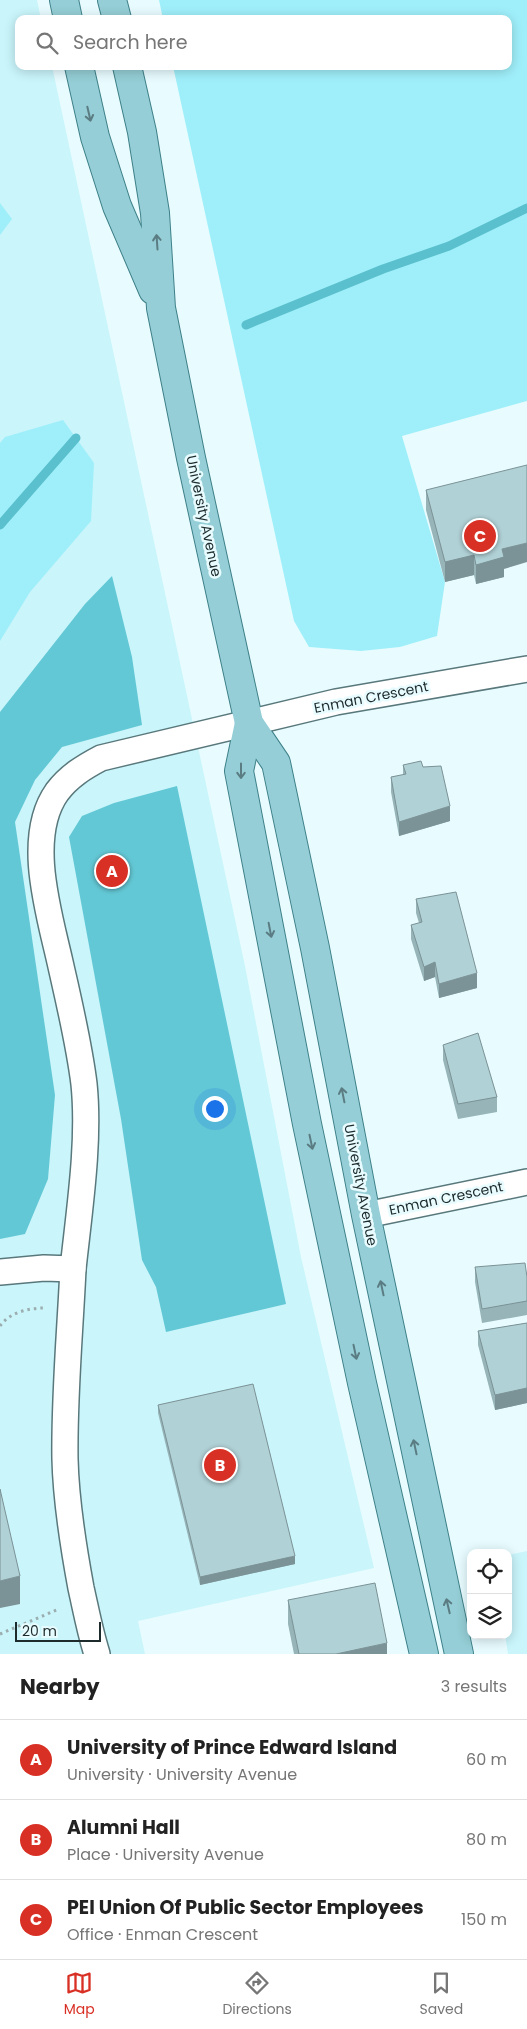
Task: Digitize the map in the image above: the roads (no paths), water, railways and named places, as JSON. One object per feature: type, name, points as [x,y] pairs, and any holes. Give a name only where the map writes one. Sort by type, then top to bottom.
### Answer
[{"type":"main road","points":[[64,0],[67,15]]},
{"type":"main road","points":[[112,0],[115,15]]},
{"type":"main road","name":"University Avenue","points":[[80,70],[94,137],[116,206],[161,308]]},
{"type":"main road","name":"University Avenue","points":[[128,70],[142,132],[155,213],[161,308],[191,458],[249,723],[276,763],[315,948],[366,1215],[459,1654]]},
{"type":"main road","name":"University Avenue","points":[[249,723],[239,771],[309,1134],[362,1383],[424,1654]]},
{"type":"street","name":"Enman Crescent","points":[[97,1654],[90,1634],[68,1511],[65,1461],[73,1269],[86,1123],[84,1086],[79,1050],[42,882],[40,852],[44,821],[56,793],[76,771],[101,758],[336,702],[527,669]]},
{"type":"street","name":"Enman Crescent","points":[[366,1215],[527,1182]]},
{"type":"street","points":[[0,1272],[44,1268],[73,1269]]},
{"type":"waterway","points":[[246,325],[383,269],[449,246],[527,208]]},
{"type":"waterway","points":[[0,525],[76,438]]},
{"type":"place","name":"PEI Union Of Public Sector Employees","points":[[480,536]]},
{"type":"place","name":"University of Prince Edward Island","points":[[112,871]]},
{"type":"place","name":"Alumni Hall","points":[[220,1465]]}]
